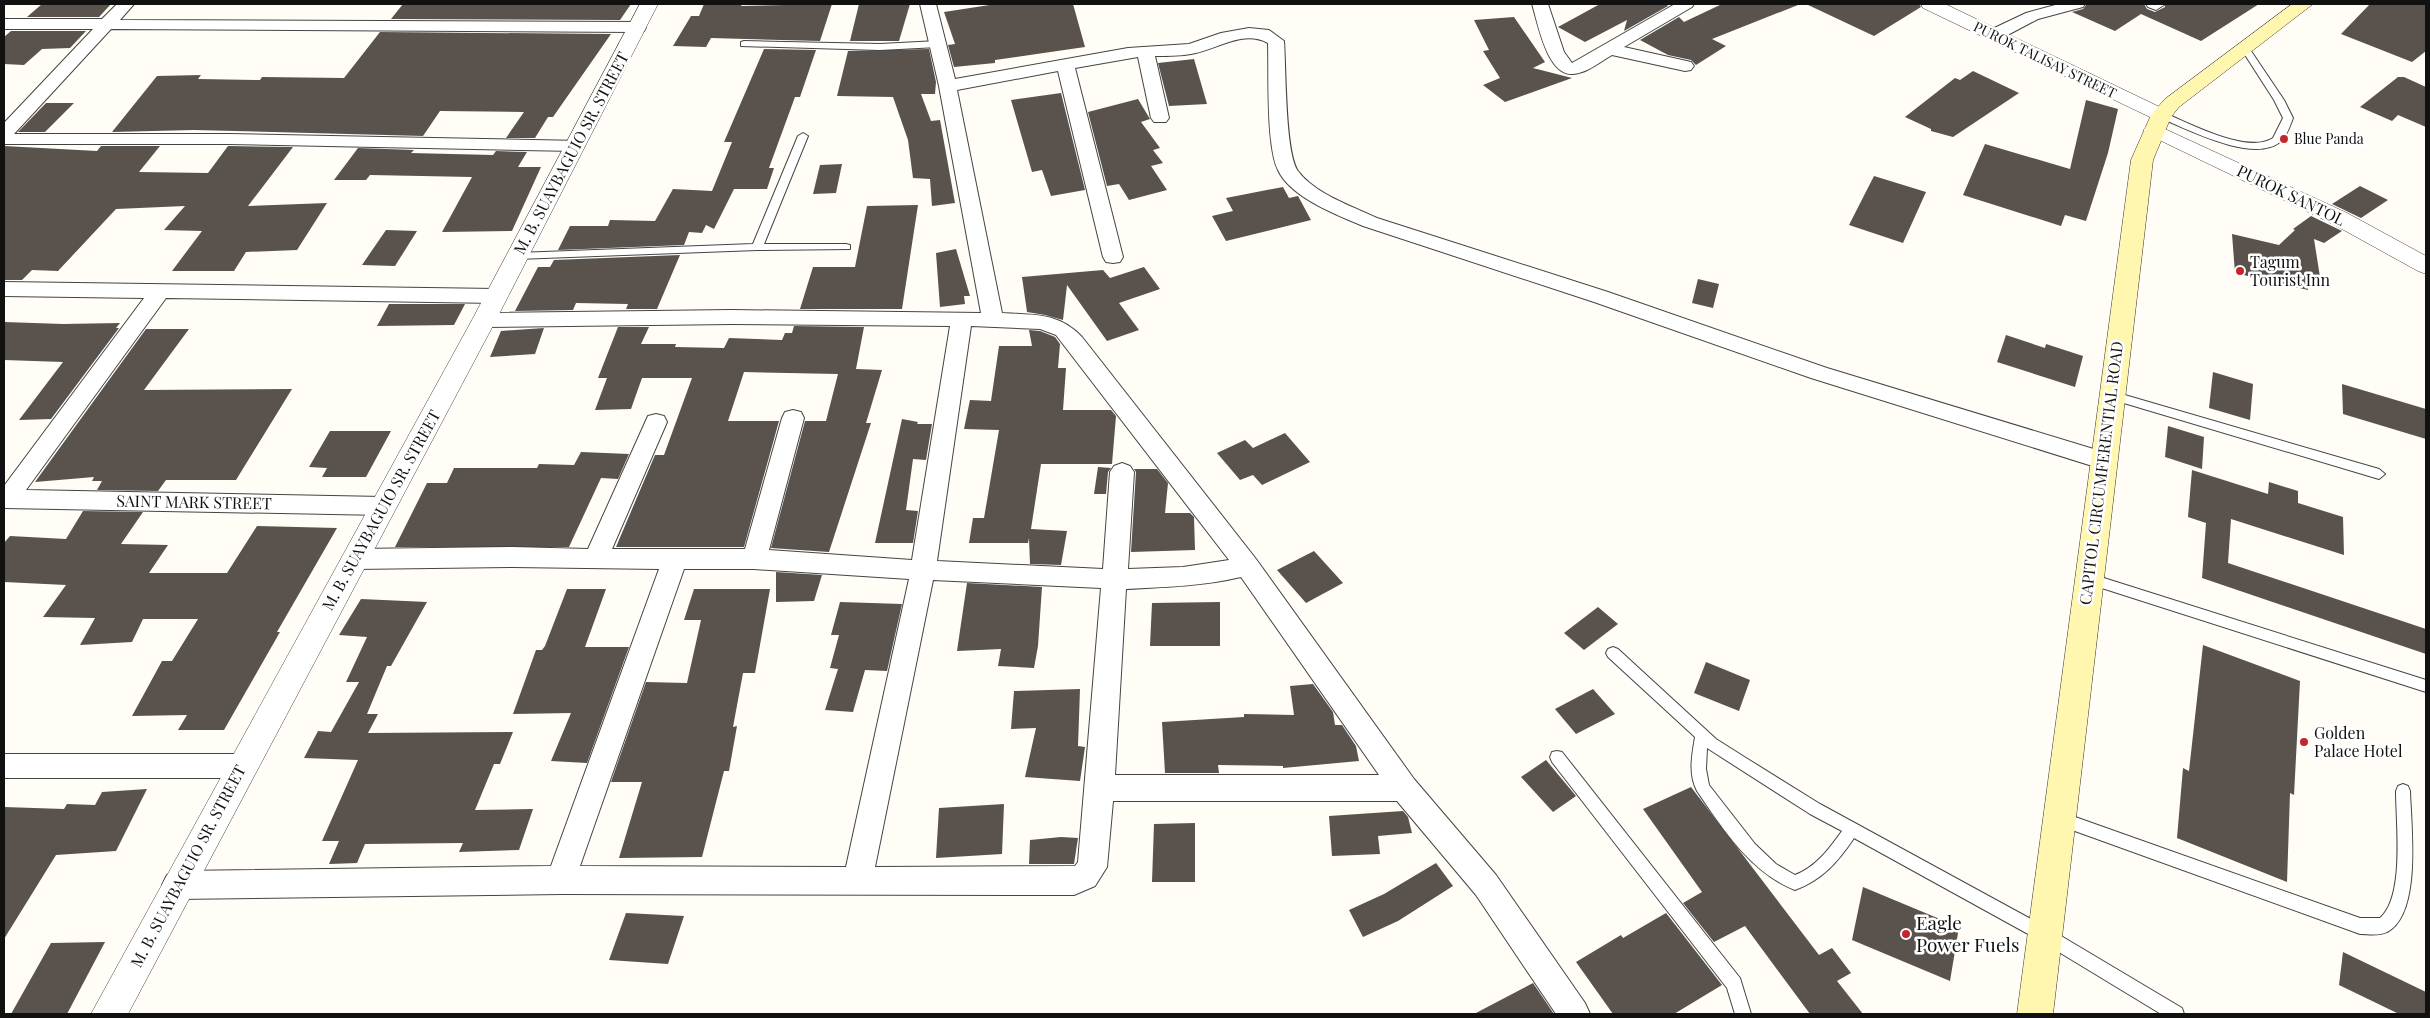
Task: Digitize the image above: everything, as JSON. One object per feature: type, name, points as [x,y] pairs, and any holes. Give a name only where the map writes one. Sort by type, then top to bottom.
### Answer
[{"type":"main road","name":"CAPITOL CIRCUMFERENTIAL ROAD","points":[[2035,1014],[2102,460],[2137,184],[2142,160],[2157,123],[2188,90],[2304,4]]},
{"type":"street","points":[[4,133],[126,4]]},
{"type":"street","points":[[928,4],[948,86],[993,321]]},
{"type":"street","points":[[1540,4],[1557,57],[1565,67],[1577,68],[1686,4]]},
{"type":"street","name":"PUROK TALISAY STREET","points":[[1930,4],[1994,35],[2157,123]]},
{"type":"street","points":[[1994,35],[2032,16],[2077,4]]},
{"type":"street","points":[[4,24],[643,15]]},
{"type":"street","name":"M. B. SUAYBAGUIO SR. STREET","points":[[109,1014],[484,320],[643,15]]},
{"type":"street","points":[[948,86],[1128,53],[1191,49],[1227,37],[1249,33],[1263,34],[1276,41],[1282,147],[1286,169],[1313,192],[1370,222],[1601,297],[1819,373],[2102,460]]},
{"type":"street","points":[[1608,49],[1685,66]]},
{"type":"street","points":[[1146,53],[1160,118]]},
{"type":"street","points":[[1065,64],[1113,257]]},
{"type":"street","name":"PUROK SANTOL","points":[[2157,123],[2426,266]]},
{"type":"street","points":[[4,140],[228,139],[576,145]]},
{"type":"street","points":[[4,289],[496,296]]},
{"type":"street","points":[[6,499],[160,291]]},
{"type":"street","points":[[484,320],[732,317],[962,319],[1042,322],[1063,330],[1247,566],[1404,788],[1486,885],[1574,1014]]},
{"type":"street","points":[[858,881],[924,570],[962,319]]},
{"type":"street","points":[[754,559],[794,418]]},
{"type":"street","points":[[596,559],[656,422]]},
{"type":"street","points":[[178,885],[561,880],[1074,881],[1085,876],[1092,867],[1100,788],[1122,472]]},
{"type":"street","name":"SAINT MARK STREET","points":[[6,499],[384,506]]},
{"type":"street","points":[[354,559],[513,557],[754,559],[924,570],[1114,579],[1183,577],[1212,574],[1247,566]]},
{"type":"street","points":[[561,880],[675,558]]},
{"type":"street","points":[[4,766],[242,766]]},
{"type":"street","points":[[1100,788],[1404,788]]},
{"type":"lane","points":[[744,44],[880,47],[938,44]]},
{"type":"lane","points":[[2157,123],[2251,146],[2269,144],[2283,134],[2288,118],[2280,100],[2244,48]]},
{"type":"lane","points":[[757,248],[803,136]]},
{"type":"lane","points":[[517,256],[846,247]]},
{"type":"lane","points":[[2111,395],[2379,474]]},
{"type":"lane","points":[[2088,578],[2426,686]]},
{"type":"lane","points":[[1612,653],[1702,735],[1741,763],[1852,829],[2045,935],[2176,1014]]},
{"type":"lane","points":[[1702,735],[1698,766],[1701,783],[1728,821],[1758,857],[1782,878],[1795,884],[1812,877],[1830,861],[1852,829]]},
{"type":"lane","points":[[1556,757],[1734,984],[1743,1014]]},
{"type":"lane","points":[[2060,819],[2360,926],[2383,926],[2394,916],[2400,898],[2403,875],[2403,791]]},
{"type":"building","points":[[42,4],[111,4],[99,17],[27,17]]},
{"type":"building","points":[[403,4],[631,4],[620,20],[391,19]]},
{"type":"building","points":[[704,4],[742,4],[741,6],[832,4],[820,41],[711,38],[706,47],[673,46],[691,16],[699,16]]},
{"type":"building","points":[[859,4],[910,4],[899,41],[850,41]]},
{"type":"building","points":[[996,4],[1073,4],[1085,47],[995,60],[995,63],[954,67],[948,45],[955,44],[944,12]]},
{"type":"building","points":[[1600,4],[1666,4],[1668,6],[1624,31],[1627,20],[1585,42],[1558,27]]},
{"type":"building","points":[[1722,4],[1798,5],[1712,39],[1726,46],[1696,65],[1691,60],[1668,55],[1640,40],[1679,17],[1684,22]]},
{"type":"building","points":[[1806,4],[1919,4],[1921,7],[1874,36]]},
{"type":"building","points":[[2087,4],[2144,4],[2147,9],[2155,12],[2165,7],[2165,4],[2259,4],[2201,41],[2141,14],[2115,31],[2072,12],[2083,9]]},
{"type":"building","points":[[2370,4],[2426,4],[2426,51],[2412,62],[2341,34]]},
{"type":"building","points":[[1514,17],[1545,62],[1533,68],[1572,78],[1505,102],[1483,85],[1500,78],[1483,51],[1489,50],[1474,20]]},
{"type":"building","points":[[11,31],[86,31],[70,48],[42,49],[24,65],[4,64],[4,37]]},
{"type":"building","points":[[380,32],[611,34],[553,117],[548,117],[535,138],[506,138],[524,112],[440,111],[423,136],[194,130],[112,132],[157,76],[201,75],[198,79],[260,80],[262,77],[344,78]]},
{"type":"building","points":[[764,49],[816,50],[800,97],[795,97],[769,168],[774,168],[767,189],[734,189],[714,229],[706,225],[702,233],[689,232],[684,245],[558,250],[570,226],[608,226],[610,220],[655,221],[673,189],[712,191],[732,142],[724,142]]},
{"type":"building","points":[[929,49],[936,82],[935,94],[921,94],[931,121],[940,120],[955,203],[932,206],[930,179],[913,178],[908,140],[893,97],[837,96],[848,51]]},
{"type":"building","points":[[1194,59],[1207,104],[1169,106],[1158,63]]},
{"type":"building","points":[[1973,71],[2019,93],[1953,137],[1931,131],[1931,129],[1905,117],[1955,78],[1960,80]]},
{"type":"building","points":[[2398,77],[2404,77],[2426,87],[2426,127],[2398,115],[2392,121],[2360,107]]},
{"type":"building","points":[[1061,93],[1085,190],[1051,196],[1042,170],[1032,172],[1011,100]]},
{"type":"building","points":[[1138,99],[1150,119],[1141,122],[1160,148],[1153,150],[1163,163],[1151,166],[1167,190],[1129,200],[1119,184],[1107,186],[1088,112]]},
{"type":"building","points":[[2086,100],[2118,109],[2108,153],[2086,221],[2065,215],[2061,226],[1963,195],[1985,144],[2070,169]]},
{"type":"building","points":[[46,103],[74,103],[45,132],[18,132]]},
{"type":"building","points":[[4,146],[97,151],[101,146],[160,146],[139,172],[208,173],[228,146],[293,147],[248,206],[327,203],[297,250],[246,252],[234,271],[172,271],[202,231],[164,230],[185,206],[116,209],[58,271],[32,270],[22,280],[4,280]]},
{"type":"building","points":[[358,148],[414,150],[411,153],[493,155],[496,151],[527,152],[518,167],[541,167],[512,231],[442,232],[472,177],[370,175],[366,180],[334,180]]},
{"type":"building","points":[[842,164],[836,193],[813,194],[820,165]]},
{"type":"building","points":[[1874,176],[1926,192],[1903,243],[1849,225]]},
{"type":"building","points":[[2360,186],[2388,200],[2361,218],[2332,204]]},
{"type":"building","points":[[1283,187],[1289,198],[1298,196],[1311,220],[1226,241],[1212,216],[1233,211],[1226,198]]},
{"type":"building","points":[[918,205],[902,309],[800,309],[813,267],[855,267],[867,206]]},
{"type":"building","points":[[2311,216],[2342,231],[2324,243],[2314,239],[2320,277],[2306,274],[2308,290],[2235,273],[2232,234],[2279,245],[2295,230],[2293,229]]},
{"type":"building","points":[[386,230],[417,231],[395,266],[362,265]]},
{"type":"building","points":[[956,249],[970,296],[964,296],[965,304],[940,307],[936,253]]},
{"type":"building","points":[[680,255],[657,309],[626,309],[628,304],[576,303],[573,310],[515,311],[538,267],[550,267],[554,260]]},
{"type":"building","points":[[1144,267],[1160,289],[1119,303],[1139,330],[1107,341],[1067,285],[1063,320],[1027,312],[1022,277],[1103,270],[1110,278]]},
{"type":"building","points":[[1698,279],[1719,284],[1713,308],[1692,303]]},
{"type":"building","points":[[389,304],[465,304],[454,325],[377,326]]},
{"type":"building","points":[[4,322],[120,323],[116,328],[119,328],[51,419],[19,420],[63,362],[4,360]]},
{"type":"building","points":[[794,326],[864,327],[856,369],[882,370],[866,423],[871,423],[829,552],[771,548],[805,421],[826,421],[838,374],[744,372],[728,421],[779,421],[744,547],[616,547],[655,455],[664,455],[692,378],[642,378],[631,409],[595,410],[607,378],[598,378],[618,327],[649,327],[641,344],[676,344],[675,347],[724,348],[729,338],[782,340],[785,333],[792,333]]},
{"type":"building","points":[[544,328],[535,354],[490,357],[501,331]]},
{"type":"building","points":[[146,329],[189,329],[144,390],[292,389],[236,480],[166,480],[158,491],[97,490],[102,481],[92,481],[94,477],[35,482]]},
{"type":"building","points":[[1029,330],[1040,331],[1055,337],[1060,344],[1058,368],[1066,368],[1063,410],[1111,410],[1116,416],[1112,464],[1041,464],[1031,529],[1067,531],[1061,565],[1030,564],[1029,538],[1028,543],[969,543],[973,518],[984,518],[999,430],[964,429],[970,400],[991,401],[999,346],[1032,346]]},
{"type":"building","points":[[2006,335],[2045,348],[2046,344],[2083,356],[2075,387],[1997,362]]},
{"type":"building","points":[[2213,372],[2253,384],[2250,420],[2209,408]]},
{"type":"building","points":[[2342,384],[2426,409],[2426,439],[2343,414]]},
{"type":"building","points":[[902,419],[918,422],[917,424],[932,424],[926,460],[913,459],[906,510],[918,511],[913,543],[875,543]]},
{"type":"building","points":[[2168,426],[2204,437],[2202,469],[2165,457]]},
{"type":"building","points":[[330,431],[391,431],[366,477],[322,477],[327,468],[309,467]]},
{"type":"building","points":[[1285,433],[1310,462],[1262,485],[1253,475],[1240,480],[1217,453],[1245,440],[1253,448]]},
{"type":"building","points":[[581,452],[629,454],[618,479],[601,478],[569,547],[395,547],[427,483],[447,483],[454,468],[537,468],[539,464],[574,465]]},
{"type":"building","points":[[1098,467],[1111,468],[1108,472],[1106,494],[1094,494]]},
{"type":"building","points":[[1134,469],[1157,469],[1168,483],[1165,513],[1190,513],[1194,517],[1195,550],[1131,552],[1136,472]]},
{"type":"building","points":[[2192,470],[2268,494],[2269,482],[2298,491],[2298,503],[2343,517],[2344,555],[2231,519],[2228,563],[2426,629],[2426,654],[2202,578],[2206,523],[2188,517]]},
{"type":"building","points":[[83,511],[143,512],[121,544],[168,545],[149,573],[227,573],[257,526],[337,528],[277,632],[280,632],[224,730],[178,730],[187,715],[132,716],[162,661],[172,661],[198,619],[143,619],[132,642],[80,645],[95,618],[43,617],[66,585],[4,582],[4,543],[10,536],[66,539]]},
{"type":"building","points":[[1314,551],[1343,583],[1306,603],[1277,570]]},
{"type":"building","points":[[776,572],[822,575],[814,601],[776,602]]},
{"type":"building","points":[[967,583],[1042,587],[1038,646],[1034,668],[998,666],[1001,649],[957,651]]},
{"type":"building","points":[[567,589],[606,589],[585,647],[629,647],[587,763],[551,761],[571,713],[513,714],[536,650],[542,650],[545,646]]},
{"type":"building","points":[[694,589],[770,589],[755,673],[743,673],[733,727],[737,726],[729,771],[724,771],[702,857],[619,858],[642,782],[611,782],[646,682],[687,683],[701,620],[684,620]]},
{"type":"building","points":[[361,599],[427,602],[391,666],[387,666],[367,714],[378,714],[368,733],[513,732],[500,764],[494,764],[475,810],[533,809],[519,850],[459,852],[463,843],[365,844],[357,863],[329,864],[339,841],[322,841],[358,760],[304,758],[318,731],[331,732],[359,682],[346,682],[367,637],[339,635]]},
{"type":"building","points":[[840,602],[902,604],[887,671],[865,670],[853,712],[825,710],[838,669],[830,668],[839,635],[831,635]]},
{"type":"building","points":[[1220,602],[1220,646],[1150,646],[1152,603]]},
{"type":"building","points":[[1598,607],[1618,624],[1584,650],[1564,633]]},
{"type":"building","points":[[2203,645],[2300,681],[2294,795],[2290,793],[2287,882],[2177,838],[2183,768],[2189,771]]},
{"type":"building","points":[[1706,662],[1750,680],[1739,711],[1694,693]]},
{"type":"building","points":[[1313,684],[1333,712],[1335,725],[1342,725],[1356,746],[1359,761],[1283,768],[1283,766],[1218,765],[1219,773],[1165,773],[1162,722],[1244,717],[1244,714],[1294,715],[1290,686]]},
{"type":"building","points":[[1080,689],[1078,746],[1085,747],[1080,781],[1025,777],[1036,728],[1011,729],[1014,691]]},
{"type":"building","points":[[1593,689],[1615,714],[1576,734],[1555,709]]},
{"type":"building","points":[[1546,760],[1576,796],[1553,812],[1521,777]]},
{"type":"building","points":[[1691,787],[1819,955],[1832,948],[1851,973],[1837,981],[1863,1014],[1810,1014],[1745,926],[1714,942],[1683,903],[1702,892],[1643,809]]},
{"type":"building","points":[[147,789],[116,851],[56,855],[4,939],[4,807],[64,809],[67,804],[95,805],[102,792]]},
{"type":"building","points":[[1004,804],[1002,854],[936,858],[939,808]]},
{"type":"building","points":[[1403,811],[1408,817],[1412,833],[1378,836],[1380,854],[1332,856],[1329,816]]},
{"type":"building","points":[[1195,823],[1195,882],[1152,882],[1154,824]]},
{"type":"building","points":[[1061,837],[1078,838],[1074,864],[1029,864],[1030,840]]},
{"type":"building","points":[[1436,863],[1453,886],[1398,921],[1363,937],[1349,910],[1384,894]]},
{"type":"building","name":"Eagle Power Fuels","points":[[1863,887],[1959,927],[1950,981],[1852,940]]},
{"type":"building","points":[[626,913],[684,916],[668,964],[609,960]]},
{"type":"building","points":[[1666,913],[1722,985],[1674,1014],[1613,1014],[1576,962],[1621,935],[1623,938]]},
{"type":"building","points":[[105,942],[67,1014],[11,1014],[51,943]]},
{"type":"building","points":[[2343,952],[2426,992],[2426,1014],[2399,1014],[2339,985]]},
{"type":"building","points":[[1533,983],[1554,1014],[1474,1014]]},
{"type":"place","name":"Blue Panda","points":[[2284,139]]},
{"type":"place","name":"Tagum Tourist Inn","points":[[2240,271]]},
{"type":"place","name":"Golden Palace Hotel","points":[[2304,742]]},
{"type":"place","name":"Eagle Power Fuels","points":[[1906,934]]}]
